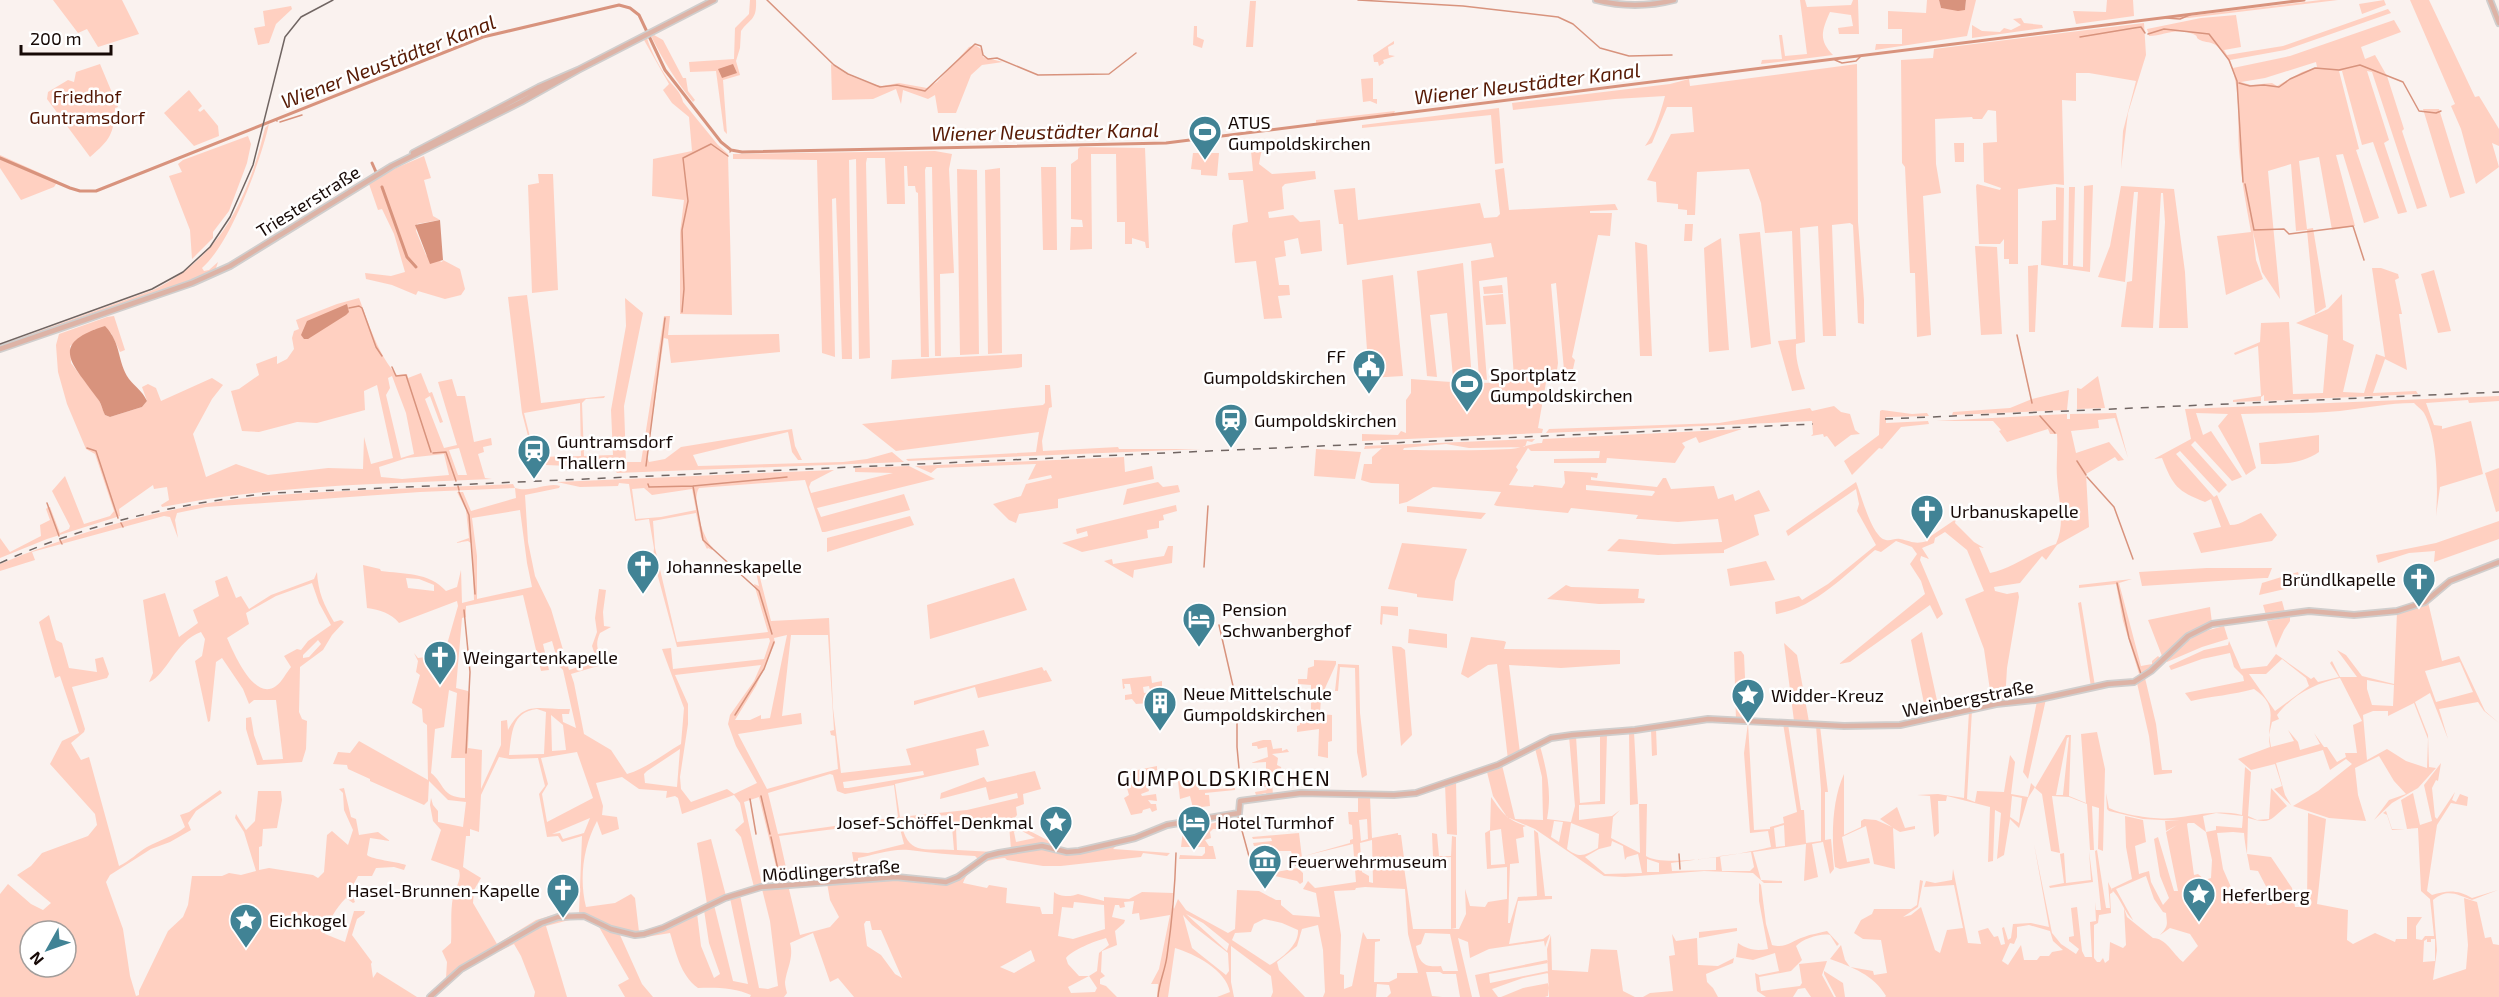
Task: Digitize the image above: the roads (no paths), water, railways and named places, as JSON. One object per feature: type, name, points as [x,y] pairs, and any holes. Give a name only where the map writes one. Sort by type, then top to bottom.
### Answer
[{"type":"main road","name":"Triesterstraße","points":[[0,349],[192,283],[223,270],[409,157],[714,0]]},
{"type":"main road","points":[[1596,0],[1634,6],[1647,6],[1674,0]]},
{"type":"main road","points":[[2490,0],[2499,23]]},
{"type":"main road","name":"Weinbergstraße","points":[[1239,813],[1240,801],[1301,794],[1394,795],[1420,792],[1504,763],[1559,736],[1635,730],[1708,719],[1837,726],[1900,725],[1996,704],[2035,700],[2108,684],[2134,682],[2145,676],[2188,636],[2212,624],[2309,611],[2354,615],[2397,610],[2425,602],[2450,581],[2499,562]]},
{"type":"main road","name":"Mödlingerstraße","points":[[430,997],[460,969],[546,921],[558,917],[584,916],[601,925],[623,932],[644,934],[663,928],[731,896],[761,887],[896,877],[933,882],[950,881],[978,861],[999,853],[1042,846],[1066,852],[1079,852],[1136,838],[1167,825],[1239,813]]},
{"type":"waterway","points":[[767,0],[834,65],[848,74],[880,87],[897,85],[925,91],[975,44],[981,46],[983,55],[988,59],[997,58],[1038,75],[1109,74],[1136,53]]},
{"type":"waterway","points":[[1358,0],[1463,6],[1558,17],[1573,24],[1600,48],[1629,56],[1672,55]]},
{"type":"waterway","name":"Wiener Neustädter Kanal","points":[[0,158],[70,188],[80,191],[96,191],[483,37],[619,5],[630,8],[639,15],[665,70],[721,142],[731,150],[742,152],[1166,143],[2304,0]]},
{"type":"waterway","name":"Wiener Neustädter Kanal","points":[[2166,18],[2180,19],[2192,14]]},
{"type":"waterway","points":[[2080,37],[2141,27],[2145,33]]},
{"type":"waterway","points":[[2148,34],[2164,29],[2209,34],[2229,60],[2237,81],[2243,182]]},
{"type":"waterway","name":"Wiener Neustädter Kanal","points":[[1835,60],[1842,63],[1856,61],[1860,57]]},
{"type":"waterway","points":[[2239,83],[2250,86],[2279,87],[2290,79],[2315,68],[2339,70],[2360,65],[2403,82],[2419,111],[2436,113],[2441,111]]},
{"type":"waterway","points":[[280,122],[302,115]]},
{"type":"waterway","points":[[682,312],[684,289],[682,230],[688,201],[683,158],[711,144],[728,156]]},
{"type":"waterway","points":[[372,163],[376,172]]},
{"type":"waterway","points":[[2245,184],[2254,230],[2284,229],[2289,234],[2353,226],[2364,260]]},
{"type":"waterway","points":[[382,187],[407,257],[416,267]]},
{"type":"waterway","points":[[349,308],[359,306],[362,308],[376,347],[382,356]]},
{"type":"waterway","points":[[646,466],[665,318]]},
{"type":"waterway","points":[[2017,335],[2032,403]]},
{"type":"waterway","points":[[392,367],[396,376],[406,375],[431,452]]},
{"type":"waterway","points":[[2040,416],[2055,433]]},
{"type":"waterway","points":[[87,448],[96,451],[118,518]]},
{"type":"waterway","points":[[433,453],[446,452],[456,481]]},
{"type":"waterway","points":[[2077,461],[2086,475]]},
{"type":"waterway","points":[[648,484],[649,487],[693,486],[787,477]]},
{"type":"waterway","points":[[2087,477],[2114,507],[2133,559]]},
{"type":"waterway","points":[[458,486],[459,490]]},
{"type":"waterway","points":[[693,486],[703,540],[759,591],[772,634]]},
{"type":"waterway","points":[[459,492],[469,515],[475,594]]},
{"type":"waterway","points":[[47,503],[59,536]]},
{"type":"waterway","points":[[1204,567],[1208,506]]},
{"type":"waterway","points":[[121,523],[123,527]]},
{"type":"waterway","points":[[60,540],[62,544]]},
{"type":"waterway","points":[[2117,583],[2129,638],[2141,674]]},
{"type":"waterway","points":[[464,610],[470,672],[466,753]]},
{"type":"waterway","points":[[1219,625],[1236,699]]},
{"type":"waterway","points":[[735,715],[764,669],[774,642]]},
{"type":"waterway","points":[[1237,711],[1240,779]]},
{"type":"waterway","points":[[761,796],[770,834]]},
{"type":"waterway","points":[[750,799],[756,834]]},
{"type":"waterway","points":[[1238,816],[1250,860]]},
{"type":"waterway","points":[[771,837],[780,879]]},
{"type":"waterway","points":[[1158,997],[1169,943],[1176,853]]},
{"type":"waterway","points":[[1679,854],[1680,869]]},
{"type":"tram line","points":[[0,344],[152,289],[183,272],[210,247],[230,217],[253,165],[285,37],[301,17],[333,0]]},
{"type":"railway","points":[[1885,419],[2499,392]]},
{"type":"railway","points":[[0,563],[65,537],[133,517],[167,509],[272,493],[1813,424]]},
{"type":"place","name":"ATUS Gumpoldskirchen","points":[[1205,161]]},
{"type":"place","name":"FF Gumpoldskirchen","points":[[1369,395]]},
{"type":"place","name":"Sportplatz Gumpoldskirchen","points":[[1467,413]]},
{"type":"place","name":"Gumpoldskirchen","points":[[1231,449]]},
{"type":"place","name":"Guntramsdorf Thallern","points":[[534,480]]},
{"type":"place","name":"Urbanuskapelle","points":[[1927,540]]},
{"type":"place","name":"Johanneskapelle","points":[[643,595]]},
{"type":"place","name":"Bründlkapelle","points":[[2419,608]]},
{"type":"place","name":"Pension Schwanberghof","points":[[1199,648]]},
{"type":"place","name":"Weingartenkapelle","points":[[440,686]]},
{"type":"place","name":"Widder-Kreuz","points":[[1748,724]]},
{"type":"place","name":"Neue Mittelschule Gumpoldskirchen","points":[[1160,732]]},
{"type":"place","name":"Josef-Schöffel-Denkmal","points":[[1056,851]]},
{"type":"place","name":"Hotel Turmhof","points":[[1194,851]]},
{"type":"place","name":"Feuerwehrmuseum","points":[[1265,890]]},
{"type":"place","name":"Hasel-Brunnen-Kapelle","points":[[563,919]]},
{"type":"place","name":"Heferlberg","points":[[2199,923]]},
{"type":"place","name":"Eichkogel","points":[[246,949]]},
{"type":"district","name":"GUMPOLDSKIRCHEN","points":[[1224,777]]},
{"type":"park label","name":"Friedhof Guntramsdorf","points":[[87,106]]}]
